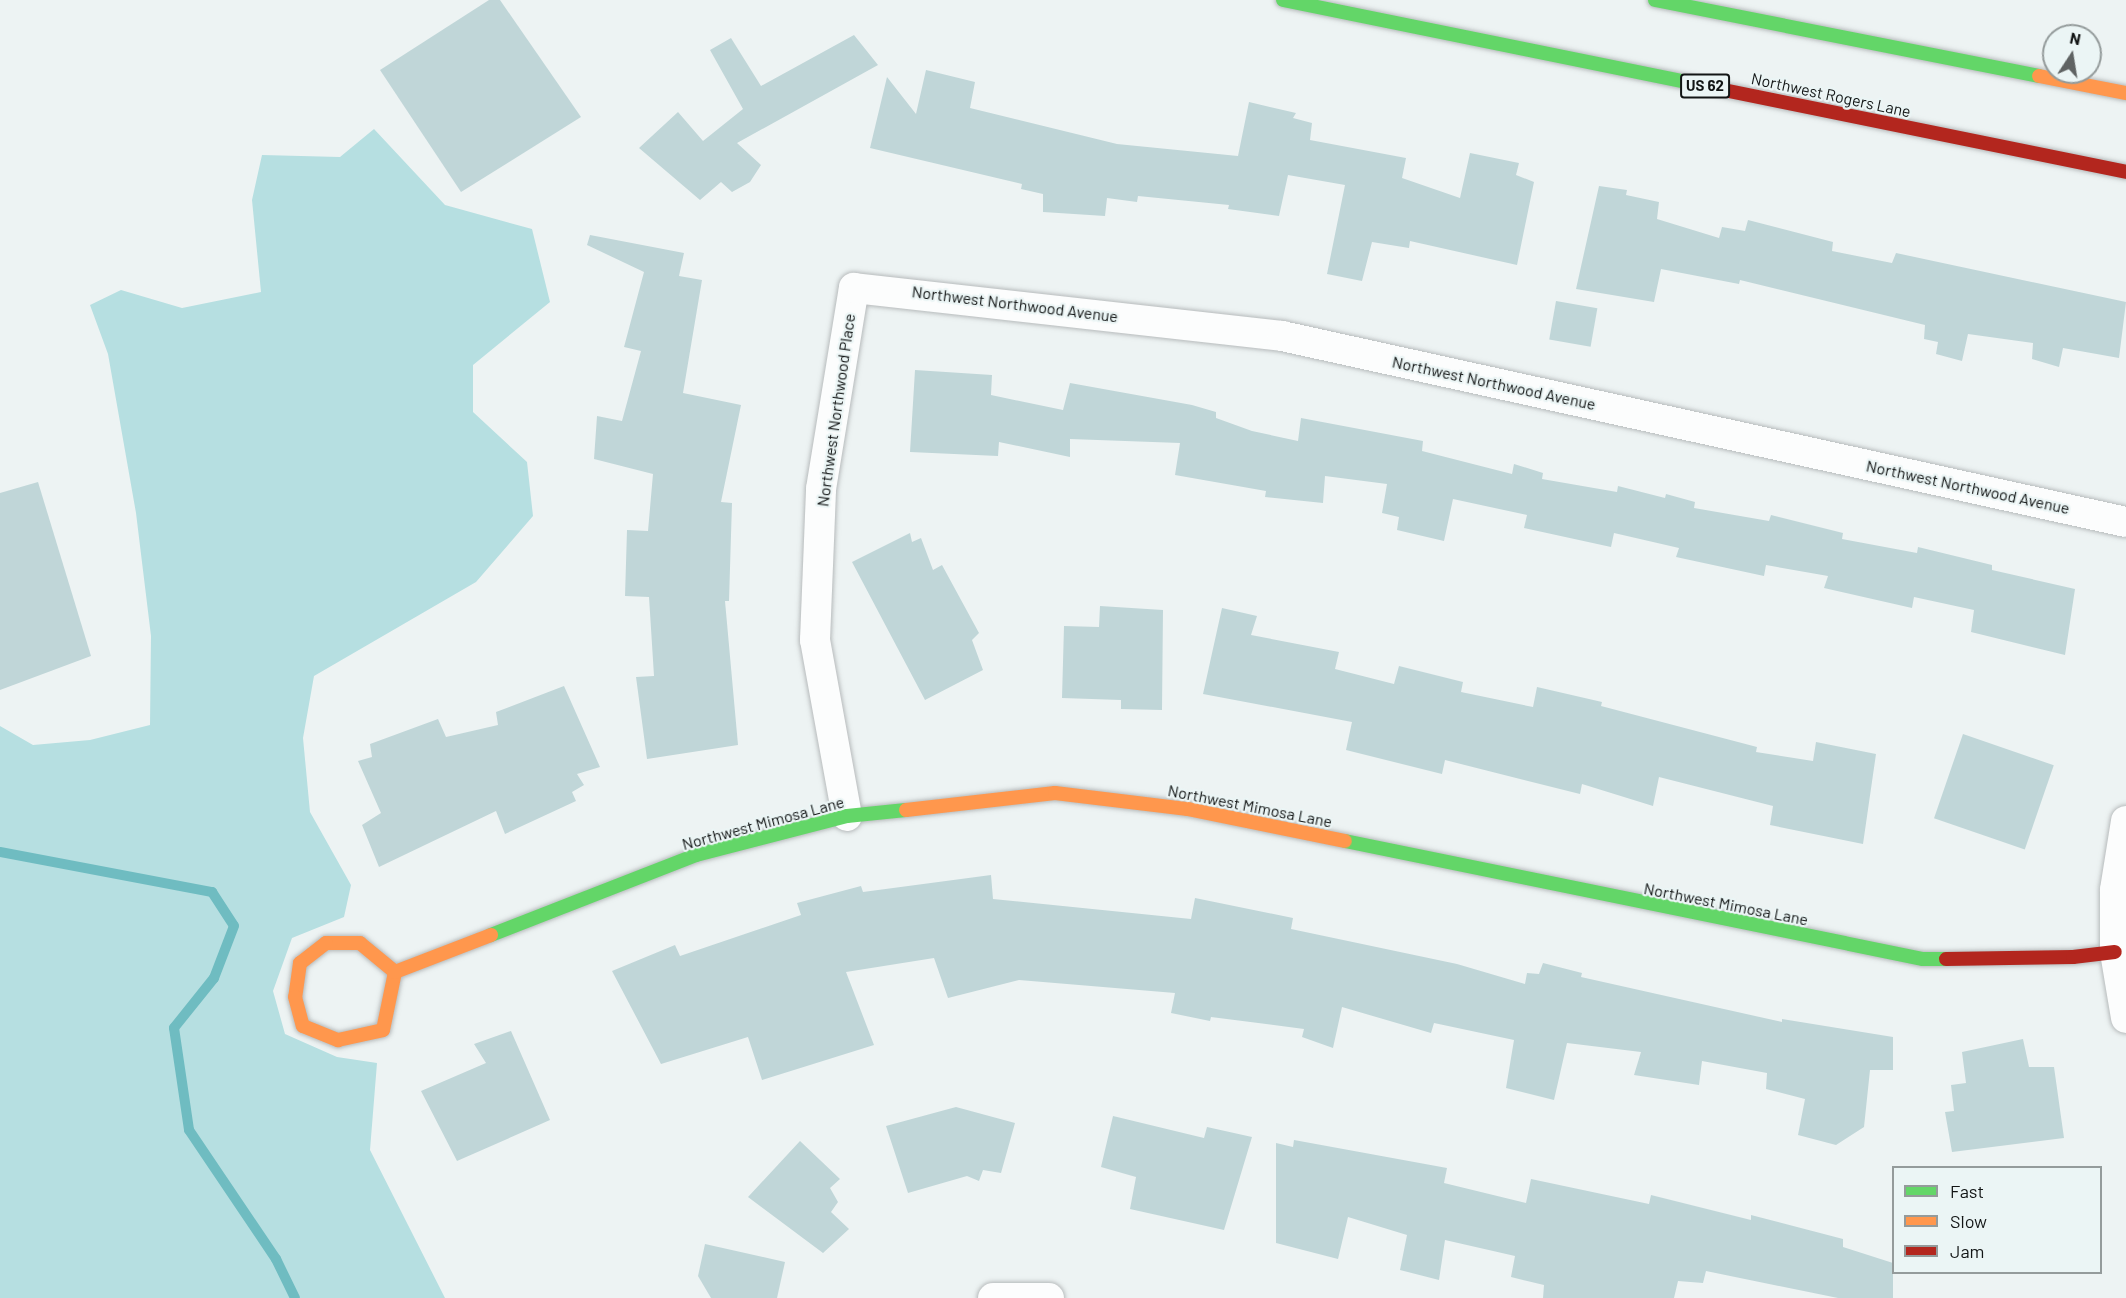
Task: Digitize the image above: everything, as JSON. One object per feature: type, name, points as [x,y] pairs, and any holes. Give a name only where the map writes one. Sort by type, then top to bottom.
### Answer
[{"type":"main road","name":"Northwest Rogers Lane","points":[[1283,0],[2126,172]]},
{"type":"main road","points":[[1655,0],[2126,93]]},
{"type":"main road","name":"Northwest Mimosa Lane","points":[[394,972],[696,855],[848,816],[1055,793],[1188,809],[1923,959],[2073,957],[2115,952]]},
{"type":"main road","points":[[326,943],[360,943],[394,972],[383,1030],[338,1040],[303,1026],[295,997],[300,963],[326,943]]},
{"type":"street","name":"Northwest Northwood Avenue","points":[[854,288],[1282,336],[2126,522]]},
{"type":"street","name":"Northwest Northwood Place","points":[[848,816],[815,640],[821,489],[854,288]]},
{"type":"street","points":[[2126,821],[2115,890],[2115,952],[2126,1018]]},
{"type":"street","points":[[993,1298],[1050,1298]]},
{"type":"shaded area","points":[[374,129],[445,205],[532,229],[550,302],[473,365],[473,412],[527,462],[533,516],[476,582],[314,676],[303,738],[310,812],[351,885],[344,917],[292,938],[273,991],[285,1034],[337,1057],[377,1063],[370,1150],[445,1298],[0,1298],[0,726],[33,745],[90,740],[150,725],[151,636],[136,513],[108,354],[90,305],[121,290],[182,308],[261,292],[252,200],[262,155],[340,157]]},
{"type":"building","points":[[489,0],[500,0],[581,117],[461,192],[380,70]]},
{"type":"building","points":[[854,35],[878,65],[737,143],[761,165],[750,182],[732,192],[721,182],[700,200],[639,148],[678,112],[703,141],[743,109],[710,50],[731,38],[761,86]]},
{"type":"building","points":[[926,70],[975,82],[970,108],[1117,144],[1238,156],[1249,102],[1296,113],[1293,118],[1312,123],[1310,140],[1406,158],[1402,178],[1460,198],[1470,153],[1519,163],[1516,175],[1534,182],[1517,265],[1410,241],[1409,248],[1372,242],[1362,281],[1327,274],[1345,185],[1288,175],[1279,216],[1228,209],[1229,205],[1138,196],[1137,202],[1107,198],[1105,216],[1043,212],[1043,194],[1021,189],[1022,184],[870,148],[887,77],[916,114]]},
{"type":"building","points":[[1599,186],[1627,190],[1626,195],[1659,202],[1657,219],[1719,238],[1722,227],[1745,231],[1748,220],[1833,242],[1832,251],[1892,263],[1896,253],[2126,302],[2119,358],[2063,348],[2059,367],[2032,359],[2033,343],[1968,334],[1962,361],[1936,354],[1938,342],[1924,339],[1925,325],[1740,280],[1739,284],[1661,269],[1654,302],[1576,289]]},
{"type":"building","points":[[590,235],[684,253],[679,276],[702,280],[683,393],[741,405],[721,502],[732,503],[729,601],[725,601],[738,745],[647,759],[636,677],[654,676],[649,597],[625,596],[627,530],[648,531],[653,474],[594,459],[597,416],[622,421],[641,351],[624,347],[644,272],[587,245]]},
{"type":"building","points":[[1556,301],[1597,308],[1591,347],[1549,339]]},
{"type":"building","points":[[915,370],[992,375],[991,395],[1063,410],[1070,383],[1192,405],[1216,412],[1216,418],[1252,431],[1298,441],[1301,418],[1423,441],[1422,451],[1512,474],[1514,464],[1543,473],[1542,479],[1617,492],[1618,486],[1665,498],[1666,494],[1695,502],[1694,508],[1769,521],[1771,515],[1843,533],[1842,539],[1917,553],[1918,547],[1992,565],[1992,570],[2075,589],[2065,655],[1971,632],[1974,610],[1914,597],[1912,608],[1824,588],[1828,576],[1766,565],[1764,576],[1676,557],[1679,548],[1614,533],[1611,547],[1524,528],[1527,515],[1453,499],[1444,541],[1397,530],[1399,517],[1382,513],[1387,484],[1325,476],[1323,503],[1265,497],[1266,491],[1175,475],[1180,443],[1070,439],[1070,457],[999,442],[998,456],[910,452]]},
{"type":"building","points":[[38,482],[91,656],[0,690],[0,493]]},
{"type":"building","points":[[910,533],[912,542],[921,538],[933,570],[942,565],[979,633],[972,640],[983,670],[925,700],[852,562]]},
{"type":"building","points":[[1100,606],[1163,610],[1162,710],[1121,709],[1121,700],[1062,698],[1064,626],[1099,627]]},
{"type":"building","points":[[1222,608],[1257,616],[1251,635],[1339,652],[1335,669],[1394,684],[1399,666],[1463,682],[1461,692],[1533,707],[1537,687],[1602,702],[1601,706],[1757,747],[1756,752],[1813,761],[1816,742],[1876,754],[1863,844],[1770,825],[1773,806],[1659,777],[1653,806],[1582,784],[1580,794],[1445,760],[1442,774],[1346,750],[1352,722],[1203,694]]},
{"type":"building","points":[[564,686],[600,767],[577,774],[584,785],[572,792],[576,801],[505,834],[496,811],[379,867],[362,825],[381,813],[358,761],[372,757],[370,744],[438,719],[446,737],[498,725],[496,712]]},
{"type":"building","points":[[1963,734],[2054,765],[2025,849],[1934,818]]},
{"type":"building","points":[[991,875],[993,899],[1191,919],[1195,898],[1293,918],[1291,929],[1457,964],[1525,984],[1527,973],[1539,974],[1543,963],[1582,973],[1581,977],[1782,1022],[1782,1019],[1893,1037],[1893,1070],[1870,1070],[1864,1127],[1836,1145],[1798,1135],[1805,1099],[1766,1089],[1767,1073],[1702,1061],[1699,1085],[1634,1075],[1641,1052],[1567,1043],[1554,1100],[1506,1088],[1514,1040],[1434,1023],[1431,1033],[1342,1007],[1333,1048],[1302,1037],[1304,1029],[1211,1017],[1210,1021],[1171,1013],[1175,993],[1019,980],[948,998],[934,958],[846,972],[874,1045],[762,1080],[748,1037],[661,1064],[612,971],[675,945],[680,956],[801,915],[797,903],[861,886],[863,892]]},
{"type":"building","points":[[511,1031],[550,1120],[457,1161],[421,1091],[486,1063],[474,1044]]},
{"type":"building","points":[[2023,1039],[2029,1067],[2054,1067],[2064,1138],[1952,1152],[1945,1112],[1954,1111],[1951,1085],[1966,1083],[1962,1052]]},
{"type":"building","points":[[956,1107],[1015,1123],[1001,1173],[983,1170],[979,1181],[967,1176],[908,1193],[886,1126]]},
{"type":"building","points":[[1113,1116],[1204,1138],[1207,1127],[1252,1137],[1224,1230],[1130,1209],[1136,1177],[1101,1167]]},
{"type":"building","points":[[1294,1140],[1447,1168],[1444,1183],[1526,1203],[1531,1179],[1649,1204],[1651,1195],[1751,1220],[1751,1215],[1843,1239],[1843,1247],[1892,1263],[1893,1298],[1838,1298],[1706,1271],[1703,1283],[1678,1281],[1674,1298],[1543,1298],[1544,1285],[1511,1277],[1515,1256],[1445,1240],[1439,1280],[1400,1270],[1407,1235],[1348,1217],[1338,1259],[1276,1243],[1276,1143],[1293,1147]]},
{"type":"building","points":[[800,1141],[840,1179],[830,1188],[838,1202],[831,1212],[849,1229],[823,1253],[748,1197]]},
{"type":"building","points":[[705,1244],[785,1262],[777,1298],[711,1298],[698,1276]]},
{"type":"waterway","points":[[0,852],[212,892],[234,926],[214,978],[174,1028],[189,1130],[276,1259],[295,1298]]},
{"type":"traffic: fast","points":[[1283,0],[1709,87]]},
{"type":"traffic: fast","points":[[1655,0],[2039,76]]},
{"type":"traffic: fast","points":[[491,935],[696,855],[847,816],[906,810]]},
{"type":"traffic: fast","points":[[1345,841],[1923,959],[1946,959]]},
{"type":"traffic: slow","points":[[2039,76],[2126,93]]},
{"type":"traffic: slow","points":[[906,810],[1055,793],[1188,809],[1345,841]]},
{"type":"traffic: slow","points":[[395,972],[360,943],[326,943],[300,963],[295,997],[303,1026],[338,1040],[383,1030],[395,972],[491,935]]},
{"type":"traffic: jam","points":[[1709,87],[2126,172]]},
{"type":"traffic: jam","points":[[1946,959],[2073,957],[2115,952]]}]
